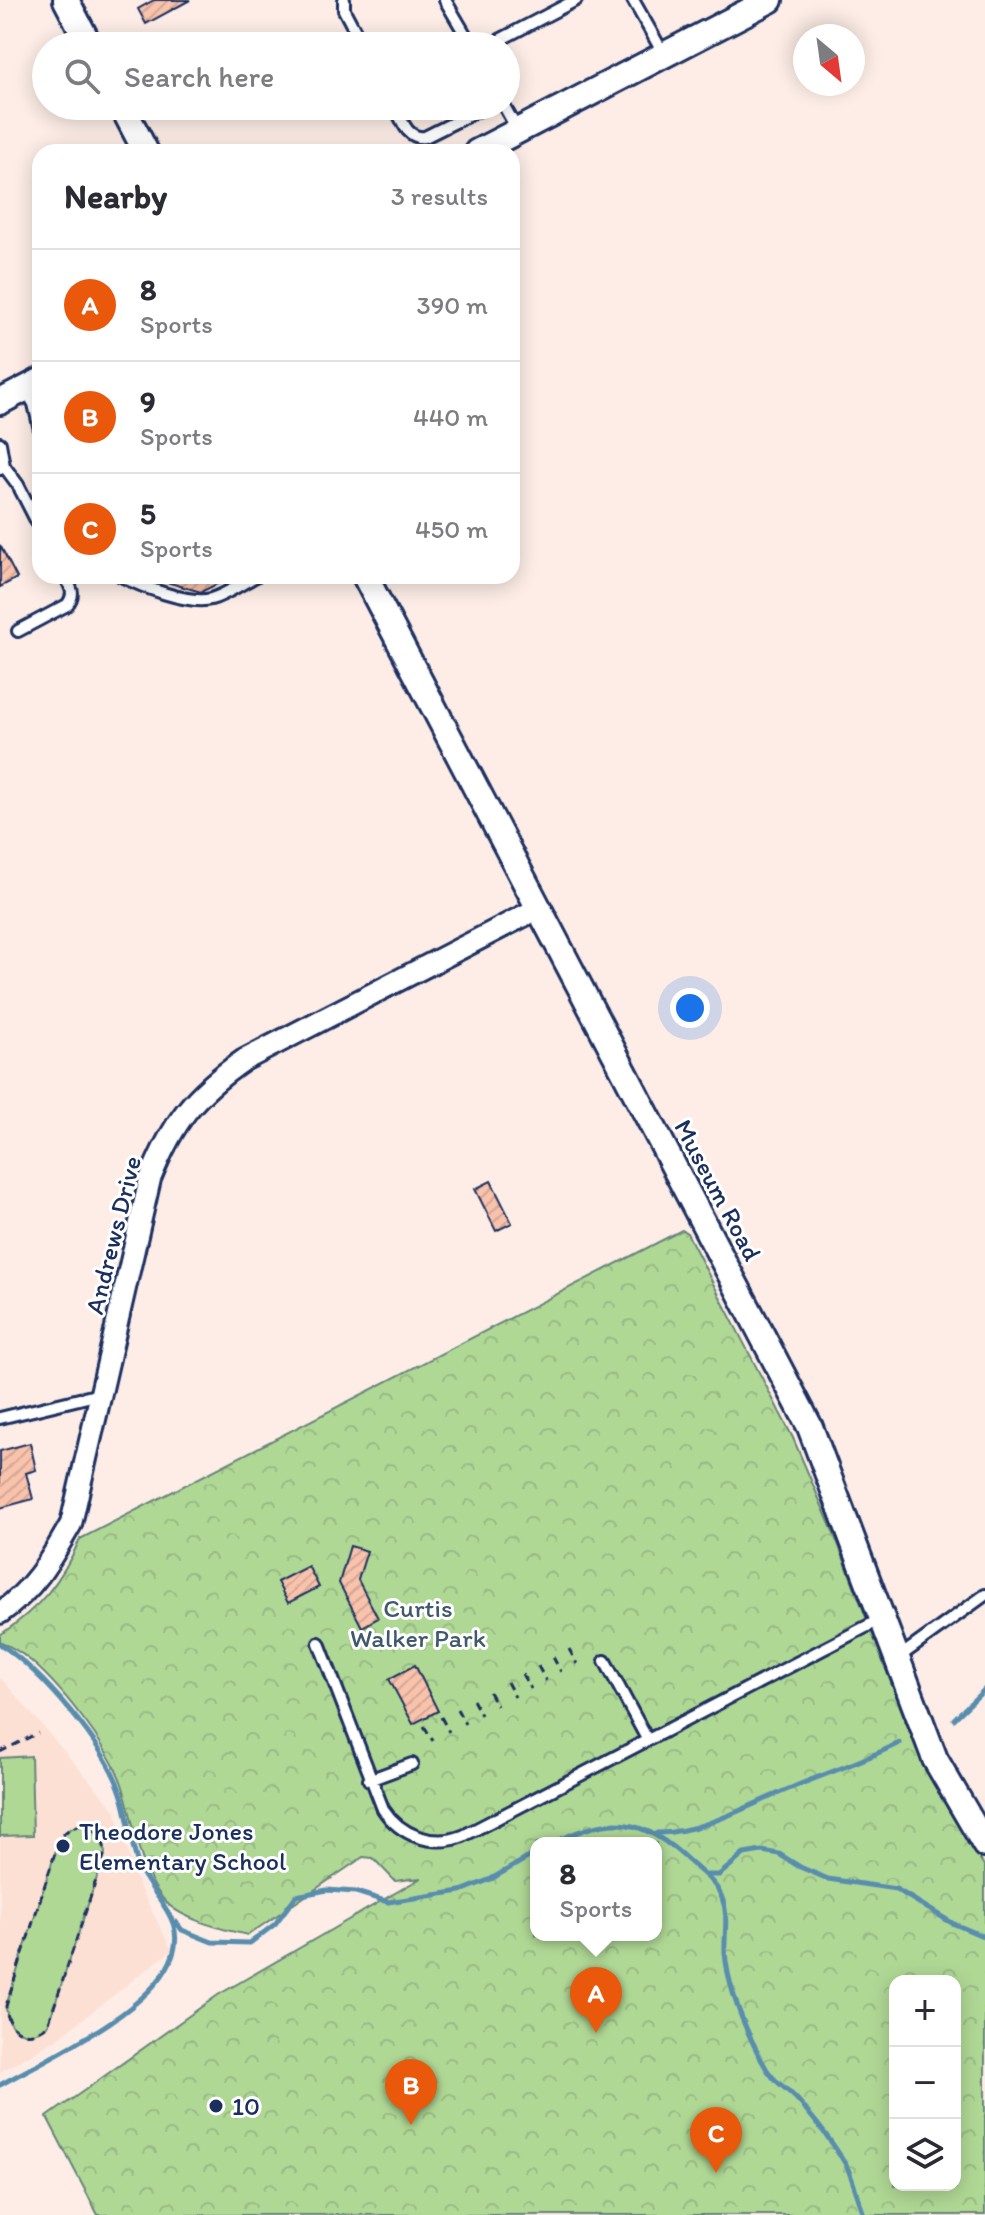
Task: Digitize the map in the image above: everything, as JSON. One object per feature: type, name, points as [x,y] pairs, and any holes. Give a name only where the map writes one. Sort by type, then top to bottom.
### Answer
[{"type":"street","points":[[66,0],[83,32]]},
{"type":"street","points":[[493,144],[770,0]]},
{"type":"street","points":[[129,120],[142,144]]},
{"type":"street","points":[[0,402],[32,385]]},
{"type":"street","name":"Museum Road","points":[[369,584],[810,1427],[935,1759],[985,1845]]},
{"type":"street","name":"Andrews Drive","points":[[0,1613],[24,1595],[47,1566],[71,1524],[150,1179],[166,1141],[189,1104],[244,1060],[539,908]]},
{"type":"lane","points":[[344,0],[344,10],[356,32]]},
{"type":"lane","points":[[445,0],[464,32]]},
{"type":"lane","points":[[515,32],[576,0]]},
{"type":"lane","points":[[633,0],[664,55]]},
{"type":"lane","points":[[402,120],[409,133],[416,138],[425,137],[459,120]]},
{"type":"lane","points":[[512,120],[518,131]]},
{"type":"lane","points":[[0,443],[2,467],[18,485],[32,512]]},
{"type":"lane","points":[[18,631],[67,605],[73,598],[69,584]]},
{"type":"lane","points":[[137,584],[186,598],[209,600],[240,584]]},
{"type":"lane","points":[[0,1418],[102,1394]]},
{"type":"lane","points":[[897,1658],[985,1595]]},
{"type":"lane","points":[[319,1643],[369,1780],[383,1809],[401,1829],[417,1837],[450,1840],[475,1830],[883,1618]]},
{"type":"lane","points":[[605,1661],[647,1739]]},
{"type":"lane","points":[[369,1780],[412,1764]]},
{"type":"path","points":[[569,1649],[577,1664]]},
{"type":"path","points":[[553,1657],[561,1672]]},
{"type":"path","points":[[538,1666],[546,1681]]},
{"type":"path","points":[[522,1674],[531,1689]]},
{"type":"path","points":[[507,1682],[515,1697]]},
{"type":"path","points":[[489,1692],[497,1706]]},
{"type":"path","points":[[473,1700],[481,1715]]},
{"type":"path","points":[[457,1709],[465,1724]]},
{"type":"path","points":[[441,1717],[449,1732]]},
{"type":"path","points":[[424,1726],[433,1741]]},
{"type":"path","points":[[0,1752],[38,1733]]},
{"type":"path","points":[[81,1825],[91,1827],[100,1834],[105,1853],[48,2025],[41,2032],[31,2035],[20,2033],[11,2026],[6,2011],[62,1834],[81,1825]]},
{"type":"path","points":[[0,2012],[6,2011]]},
{"type":"shaded area","name":"Theodore Jones Elementary School","points":[[0,1677],[115,1810],[137,1882],[172,1950],[57,2039],[0,2072]]},
{"type":"green space","name":"Curtis Walker Park","points":[[682,1230],[687,1233],[793,1438],[837,1541],[914,1743],[948,1809],[985,1867],[985,2215],[98,2215],[47,2117],[218,1995],[421,1878],[395,1881],[373,1858],[363,1857],[248,1935],[194,1919],[168,1904],[150,1878],[122,1784],[106,1752],[53,1682],[23,1655],[0,1641],[0,1635],[27,1615],[56,1582],[80,1539]]},
{"type":"green space","points":[[31,1756],[33,1835],[0,1836],[0,1758]]},
{"type":"green space","points":[[81,1825],[99,1834],[105,1853],[48,2025],[34,2033],[20,2032],[10,2022],[6,2006],[58,1844],[67,1831]]},
{"type":"building","points":[[154,0],[190,0],[146,24],[138,9]]},
{"type":"building","points":[[0,545],[17,578],[0,587]]},
{"type":"building","points":[[173,584],[217,584],[201,592]]},
{"type":"building","points":[[491,1181],[512,1223],[496,1231],[475,1189]]},
{"type":"building","points":[[30,1443],[36,1470],[26,1473],[33,1499],[0,1508],[0,1451]]},
{"type":"building","points":[[350,1546],[367,1551],[358,1580],[378,1618],[362,1627],[339,1583]]},
{"type":"building","points":[[308,1566],[319,1587],[288,1603],[277,1582]]},
{"type":"building","points":[[415,1665],[438,1711],[413,1724],[389,1679]]},
{"type":"waterway","points":[[0,1644],[53,1691],[101,1753],[121,1793],[138,1864],[167,1910],[175,1933],[170,1962],[158,1981],[140,1999],[69,2048],[0,2085]]},
{"type":"waterway","points":[[954,1719],[985,1689]]},
{"type":"waterway","points":[[657,1833],[708,1823],[899,1743]]},
{"type":"waterway","points":[[566,1837],[610,1824],[642,1829],[658,1837]]},
{"type":"waterway","points":[[662,1839],[712,1882],[719,1892],[726,1918],[727,1966],[733,1994],[749,2035],[771,2075],[796,2099],[838,2152],[848,2169],[864,2215]]},
{"type":"waterway","points":[[707,1875],[719,1875],[744,1854],[762,1851],[779,1854],[828,1879],[896,1889],[952,1923],[985,1937]]},
{"type":"waterway","points":[[176,1922],[182,1930],[212,1942],[250,1943],[275,1924],[296,1896],[327,1890],[356,1892],[388,1902],[461,1891],[491,1879],[530,1856]]},
{"type":"place","name":"Theodore Jones Elementary School","points":[[63,1846]]},
{"type":"place","name":"8","points":[[596,2033]]},
{"type":"place","name":"10","points":[[216,2106]]},
{"type":"place","name":"9","points":[[411,2125]]},
{"type":"place","name":"5","points":[[716,2173]]}]
